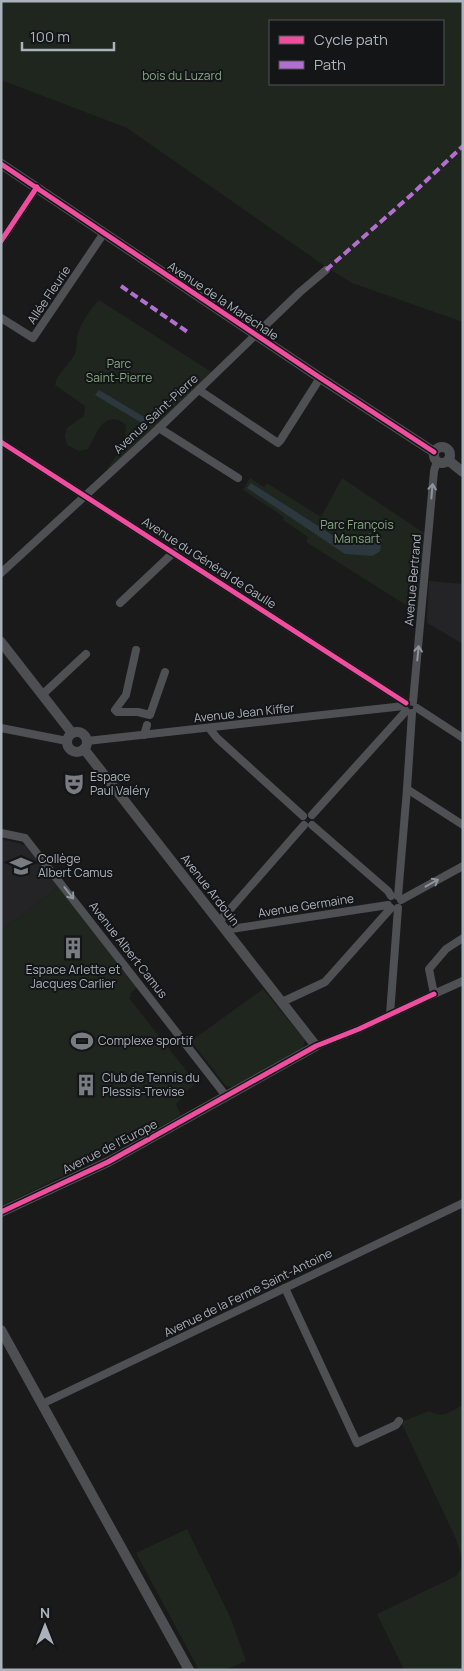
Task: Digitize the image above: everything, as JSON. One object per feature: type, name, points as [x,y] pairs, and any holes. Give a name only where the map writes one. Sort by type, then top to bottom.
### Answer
[{"type":"street","name":"Avenue de la Maréchale","points":[[1,164],[436,456],[439,447],[446,448],[450,453],[448,460],[463,472]]},
{"type":"street","points":[[1,241],[37,188]]},
{"type":"street","name":"Allée Fleurie","points":[[1,318],[33,338],[104,233]]},
{"type":"street","name":"Avenue Saint-Pierre","points":[[1,573],[159,428],[255,334],[326,270]]},
{"type":"street","points":[[199,390],[278,443],[320,378]]},
{"type":"street","points":[[159,428],[238,478]]},
{"type":"street","name":"Avenue du Général de Gaulle","points":[[1,442],[174,552],[409,707],[463,738]]},
{"type":"street","name":"Avenue Bertrand","points":[[397,897],[408,789],[409,707],[436,456]]},
{"type":"street","points":[[120,603],[174,552]]},
{"type":"street","points":[[1,642],[42,695],[69,737],[68,747],[73,751],[79,752],[85,745],[82,733],[69,737],[1,728]]},
{"type":"street","points":[[1,650],[69,737]]},
{"type":"street","points":[[136,650],[126,695],[116,707],[115,710],[117,712],[138,712],[150,715],[165,672]]},
{"type":"street","points":[[42,695],[86,654]]},
{"type":"street","points":[[303,816],[312,815],[409,707]]},
{"type":"street","name":"Avenue Jean Kiffer","points":[[85,745],[144,735],[409,707]]},
{"type":"street","points":[[144,735],[147,724]]},
{"type":"street","points":[[209,728],[217,738],[303,816]]},
{"type":"street","name":"Avenue Ardouin","points":[[85,745],[316,1046]]},
{"type":"street","points":[[408,789],[463,825]]},
{"type":"street","points":[[312,815],[314,818],[312,825]]},
{"type":"street","points":[[303,816],[301,819],[304,825]]},
{"type":"street","points":[[219,922],[304,825]]},
{"type":"street","points":[[282,1002],[325,982],[393,907],[401,904],[397,897],[312,825],[304,825]]},
{"type":"street","name":"Avenue Albert Camus","points":[[1,833],[25,838],[226,1096]]},
{"type":"street","points":[[390,1014],[393,907],[388,900],[463,866]]},
{"type":"street","name":"Avenue Germaine","points":[[227,932],[393,907]]},
{"type":"street","points":[[434,994],[429,969],[446,949],[462,941]]},
{"type":"street","points":[[316,1046],[463,981]]},
{"type":"street","name":"Avenue de l'Europe","points":[[1,1212],[108,1162],[316,1046]]},
{"type":"street","name":"Avenue de la Ferme Saint-Antoine","points":[[42,1404],[463,1203]]},
{"type":"street","points":[[286,1288],[357,1443],[396,1425],[399,1421]]},
{"type":"street","points":[[1,1330],[188,1670]]},
{"type":"shaded area","points":[[99,390],[151,421],[147,426],[95,395]]},
{"type":"shaded area","points":[[251,483],[334,536],[358,541],[369,533],[379,536],[382,540],[380,551],[373,556],[345,554],[247,488]]},
{"type":"shaded area","points":[[429,581],[463,584],[463,644],[427,623]]},
{"type":"shaded area","name":"Collège Albert Camus","points":[[1,839],[25,845],[58,887],[1,931]]},
{"type":"green space","name":"bois du Luzard","points":[[1,1],[463,1],[463,322],[352,283],[329,269],[127,128],[1,80]]},
{"type":"green space","name":"Parc Saint-Pierre","points":[[99,300],[213,373],[110,471],[107,469],[124,445],[126,425],[118,420],[112,419],[107,421],[98,430],[88,449],[79,451],[67,445],[65,437],[67,428],[84,416],[85,406],[55,385],[60,373],[74,356],[78,333],[82,324]]},
{"type":"green space","name":"Parc François Mansart","points":[[250,478],[264,487],[267,483],[321,517],[342,478],[424,533],[417,612],[306,542],[308,537],[283,520],[284,517],[243,490]]},
{"type":"green space","name":"Complexe sportif","points":[[58,887],[117,962],[120,970],[127,974],[137,987],[130,994],[129,998],[196,1083],[182,1095],[183,1097],[176,1104],[181,1115],[104,1156],[1,1206],[1,931]]},
{"type":"green space","points":[[263,989],[305,1040],[303,1048],[232,1087],[226,1086],[191,1041]]},
{"type":"green space","points":[[463,1405],[463,1560],[456,1539],[401,1422],[429,1411],[446,1414]]},
{"type":"green space","points":[[187,1529],[231,1619],[246,1661],[225,1670],[199,1670],[136,1553]]},
{"type":"green space","points":[[463,1566],[463,1670],[404,1670],[377,1614],[456,1576]]},
{"type":"marked path","points":[[326,270],[410,196],[463,146]]},
{"type":"marked path","points":[[121,286],[189,333]]},
{"type":"cycle path","points":[[1,164],[434,452]]},
{"type":"cycle path","points":[[1,241],[37,187]]},
{"type":"cycle path","points":[[1,442],[406,703]]},
{"type":"cycle path","points":[[1,1212],[108,1162],[316,1046],[359,1029],[434,994]]},
{"type":"place","name":"Espace Paul Valéry","points":[[74,784]]},
{"type":"place","name":"Collège Albert Camus","points":[[21,866]]},
{"type":"place","name":"Espace Arlette et Jacques Carlier","points":[[73,948]]},
{"type":"place","name":"Complexe sportif","points":[[82,1041]]},
{"type":"place","name":"Club de Tennis du Plessis-Trevise","points":[[86,1085]]}]
